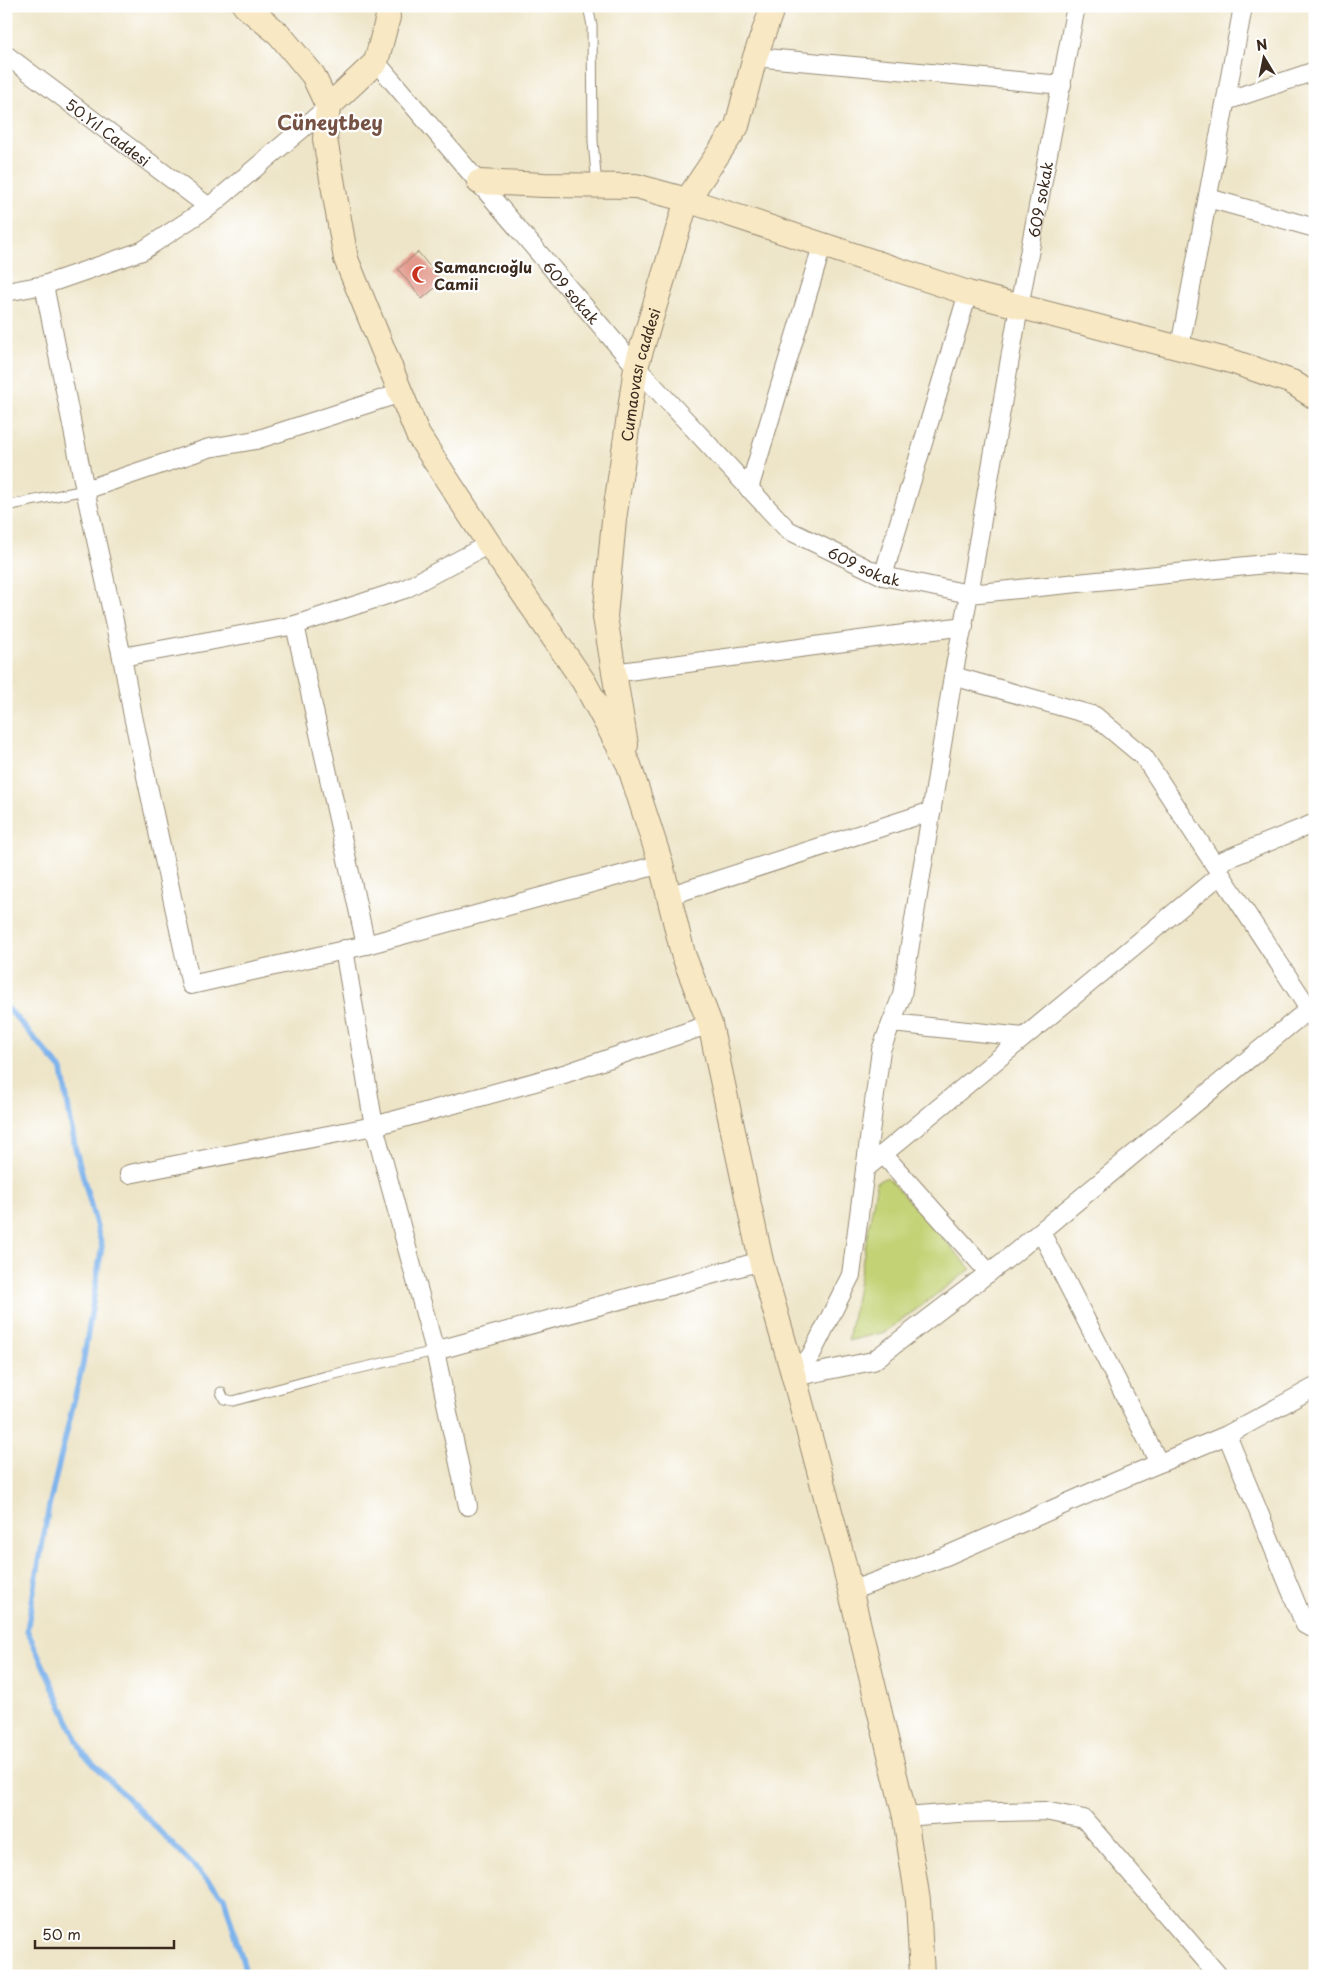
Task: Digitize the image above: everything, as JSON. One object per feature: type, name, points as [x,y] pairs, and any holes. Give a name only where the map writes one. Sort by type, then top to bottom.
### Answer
[{"type":"main road","points":[[245,6],[279,34],[312,75],[328,107],[326,139],[346,259],[418,435],[489,544],[584,682],[629,765],[661,864],[682,954],[710,1024],[761,1262],[794,1377],[850,1591],[905,1817],[918,1901],[922,1976]]},
{"type":"main road","points":[[328,107],[376,62],[388,17],[386,6]]},
{"type":"main road","name":"Cumaovası caddesi","points":[[629,765],[605,617],[614,520],[636,367],[687,200],[737,126],[755,57],[772,6]]},
{"type":"main road","points":[[478,182],[636,186],[687,200],[822,246],[968,292],[1019,307],[1234,362],[1292,382],[1315,397]]},
{"type":"street","name":"609 sokak","points":[[376,62],[636,367],[788,530],[884,576],[969,594],[1019,307],[1076,6]]},
{"type":"street","points":[[1180,348],[1242,12]]},
{"type":"street","name":"50.Yıl Caddesi","points":[[6,56],[209,207]]},
{"type":"street","points":[[755,57],[1062,85]]},
{"type":"street","points":[[1226,101],[1315,71]]},
{"type":"street","points":[[6,292],[44,285],[142,250],[209,207],[328,107]]},
{"type":"street","points":[[1208,198],[1315,228]]},
{"type":"street","points":[[749,489],[822,246]]},
{"type":"street","points":[[44,285],[85,490],[191,985],[366,945],[661,864]]},
{"type":"street","points":[[884,576],[968,292]]},
{"type":"street","points":[[85,490],[209,448],[256,440],[400,393]]},
{"type":"street","points":[[122,657],[295,625],[405,589],[489,544]]},
{"type":"street","points":[[794,1377],[811,1355],[851,1275],[881,1050],[902,995],[953,676],[969,594],[1276,563],[1315,566]]},
{"type":"street","points":[[295,625],[366,945]]},
{"type":"street","points":[[613,673],[964,626]]},
{"type":"street","points":[[794,1377],[873,1362],[1041,1232],[1312,1015],[1144,757],[1095,716],[953,676]]},
{"type":"street","points":[[668,896],[932,811]]},
{"type":"street","points":[[865,1169],[1024,1037],[1217,870],[1315,823]]},
{"type":"street","points":[[344,949],[374,1126],[435,1351],[468,1506]]},
{"type":"street","points":[[892,1023],[1024,1037]]},
{"type":"street","points":[[129,1174],[374,1126],[564,1074],[710,1024]]},
{"type":"street","points":[[884,1154],[989,1273]]},
{"type":"street","points":[[1041,1232],[1159,1463]]},
{"type":"street","points":[[435,1351],[761,1262]]},
{"type":"street","points":[[850,1591],[946,1556],[1227,1435],[1315,1387]]},
{"type":"street","points":[[1227,1435],[1305,1625],[1315,1629]]},
{"type":"street","points":[[905,1817],[957,1813],[1045,1811],[1084,1820],[1219,1976]]},
{"type":"lane","points":[[588,6],[592,26],[593,141],[597,186]]},
{"type":"lane","points":[[6,506],[85,490]]},
{"type":"lane","points":[[221,1392],[224,1399],[233,1401],[326,1376],[435,1351]]},
{"type":"green space","points":[[887,1177],[971,1269],[885,1332],[848,1341],[877,1182]]},
{"type":"building","name":"Samancıoğlu Camii","points":[[418,252],[442,282],[422,299],[398,269]]},
{"type":"waterway","points":[[6,1006],[62,1070],[75,1147],[102,1246],[83,1363],[49,1506],[27,1630],[83,1753],[224,1897],[247,1976]]},
{"type":"place","name":"Samancıoğlu Camii","points":[[420,275]]},
{"type":"district","name":"Cüneytbey","points":[[330,122]]}]
